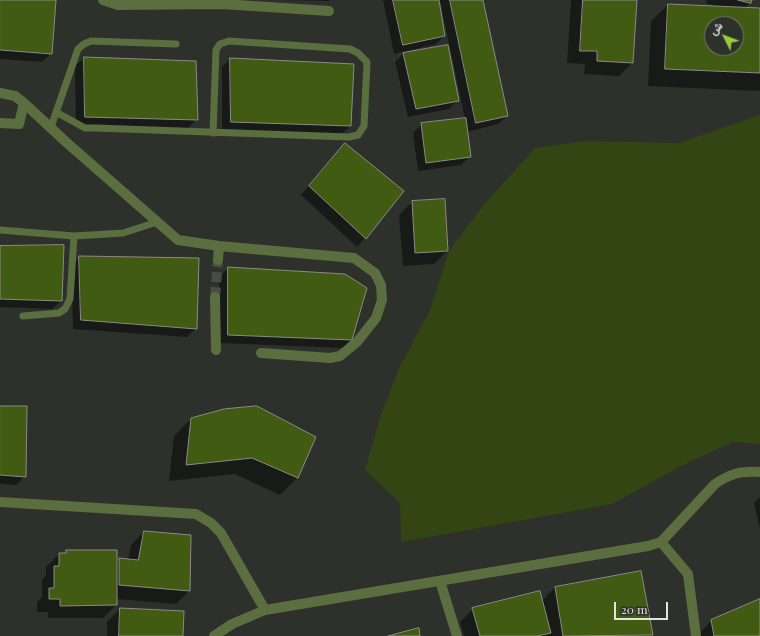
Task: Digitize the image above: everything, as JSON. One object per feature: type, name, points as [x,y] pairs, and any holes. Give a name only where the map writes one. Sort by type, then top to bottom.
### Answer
[{"type":"street","points":[[103,0],[118,5],[222,4],[329,10]]},
{"type":"street","points":[[0,93],[15,96],[24,103],[178,240],[219,246],[354,258],[375,273],[381,285],[382,300],[376,318],[357,342],[340,356],[330,358],[261,353]]},
{"type":"street","points":[[0,123],[19,124],[24,103]]},
{"type":"street","points":[[218,260],[219,246]]},
{"type":"street","points":[[215,297],[216,350]]},
{"type":"street","points":[[214,636],[232,624],[265,610],[648,546],[661,542],[719,482],[735,473],[760,472]]},
{"type":"street","points":[[0,502],[196,514],[211,523],[221,533],[265,610]]},
{"type":"street","points":[[661,542],[688,574],[696,636]]},
{"type":"street","points":[[440,580],[457,636]]},
{"type":"lane","points":[[50,127],[78,48],[84,44],[91,41],[176,44]]},
{"type":"lane","points":[[56,112],[85,128],[213,133],[349,137],[358,135],[364,126],[367,62],[358,53],[350,50],[228,41],[220,44],[216,50],[213,133]]},
{"type":"lane","points":[[0,230],[74,236],[123,233],[157,222]]},
{"type":"lane","points":[[23,316],[59,313],[65,309],[70,299],[74,236]]},
{"type":"green space","points":[[760,115],[760,444],[733,442],[685,464],[612,504],[401,542],[400,503],[365,470],[380,418],[399,368],[430,310],[449,251],[487,201],[535,148],[586,141],[679,143]]},
{"type":"building","points":[[0,0],[56,0],[52,54],[0,50]]},
{"type":"building","points":[[393,0],[439,0],[445,36],[403,45]]},
{"type":"building","points":[[450,0],[483,0],[508,116],[476,123]]},
{"type":"building","points":[[583,0],[637,0],[633,63],[597,61],[597,51],[580,51]]},
{"type":"building","points":[[738,0],[752,0],[751,3]]},
{"type":"building","points":[[668,4],[760,8],[760,73],[665,69]]},
{"type":"building","points":[[448,45],[459,101],[416,109],[403,53]]},
{"type":"building","points":[[84,57],[196,61],[198,120],[85,117]]},
{"type":"building","points":[[230,58],[354,64],[351,126],[231,122]]},
{"type":"building","points":[[466,118],[471,157],[426,163],[421,123]]},
{"type":"building","points":[[345,143],[404,191],[366,239],[309,186]]},
{"type":"building","points":[[445,199],[448,251],[415,253],[412,201]]},
{"type":"building","points":[[64,245],[62,301],[0,299],[0,246]]},
{"type":"building","points":[[79,256],[199,258],[197,329],[81,320]]},
{"type":"building","points":[[228,267],[345,274],[367,288],[352,340],[228,335]]},
{"type":"building","points":[[0,406],[27,406],[26,477],[0,475]]},
{"type":"building","points":[[257,406],[316,437],[298,478],[252,458],[186,465],[191,418],[224,409]]},
{"type":"building","points":[[144,531],[191,535],[190,591],[119,585],[119,558],[138,560]]},
{"type":"building","points":[[66,550],[117,550],[117,605],[60,606],[60,599],[49,599],[49,588],[54,588],[54,566],[59,566],[59,553],[66,553]]},
{"type":"building","points":[[641,571],[653,635],[563,636],[555,587]]},
{"type":"building","points":[[540,591],[551,633],[537,636],[480,636],[472,608]]},
{"type":"building","points":[[760,599],[760,636],[714,636],[711,620]]},
{"type":"building","points":[[120,608],[184,611],[183,636],[119,636]]},
{"type":"building","points":[[419,628],[420,636],[388,636]]},
{"type":"tunnel","points":[[215,297],[218,260]]}]
